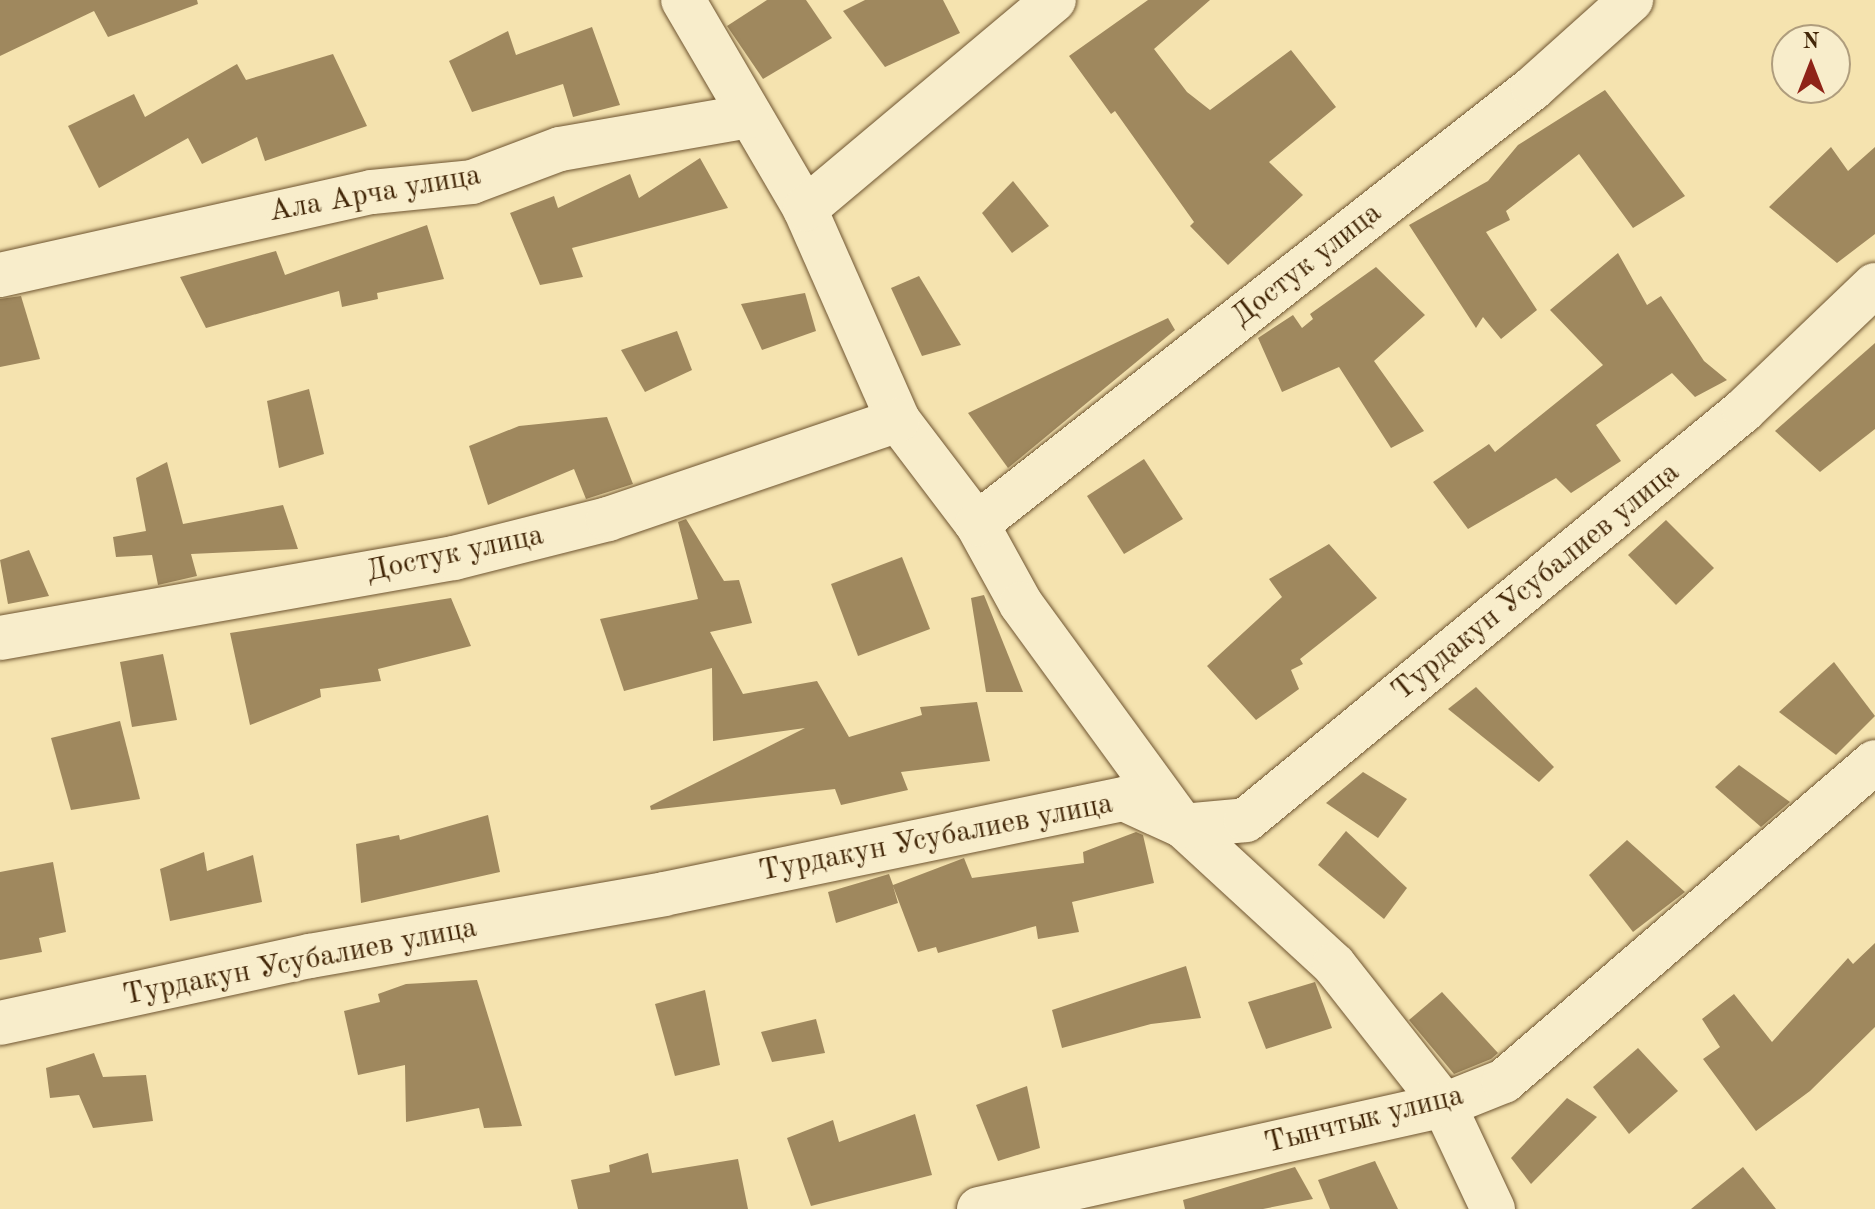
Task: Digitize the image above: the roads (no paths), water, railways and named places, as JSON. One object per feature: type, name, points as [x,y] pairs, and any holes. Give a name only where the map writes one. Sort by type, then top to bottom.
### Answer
[{"type":"street","points":[[683,0],[805,209],[898,420],[977,524],[1021,604],[1183,826],[1334,965],[1444,1105],[1493,1209]]},
{"type":"street","points":[[805,209],[1054,0]]},
{"type":"street","name":"Достук улица","points":[[977,524],[1533,88],[1631,0]]},
{"type":"street","name":"Ала Арча улица","points":[[0,275],[372,192],[472,182],[560,149],[750,116]]},
{"type":"street","name":"Турдакун Усубалиев улица","points":[[0,1023],[310,956],[664,894],[1124,799],[1183,826],[1246,820],[1744,410],[1875,285]]},
{"type":"street","name":"Достук улица","points":[[0,638],[454,558],[608,519],[898,420]]},
{"type":"street","name":"Тынчтык улица","points":[[979,1209],[1444,1105],[1504,1081],[1875,762]]}]
